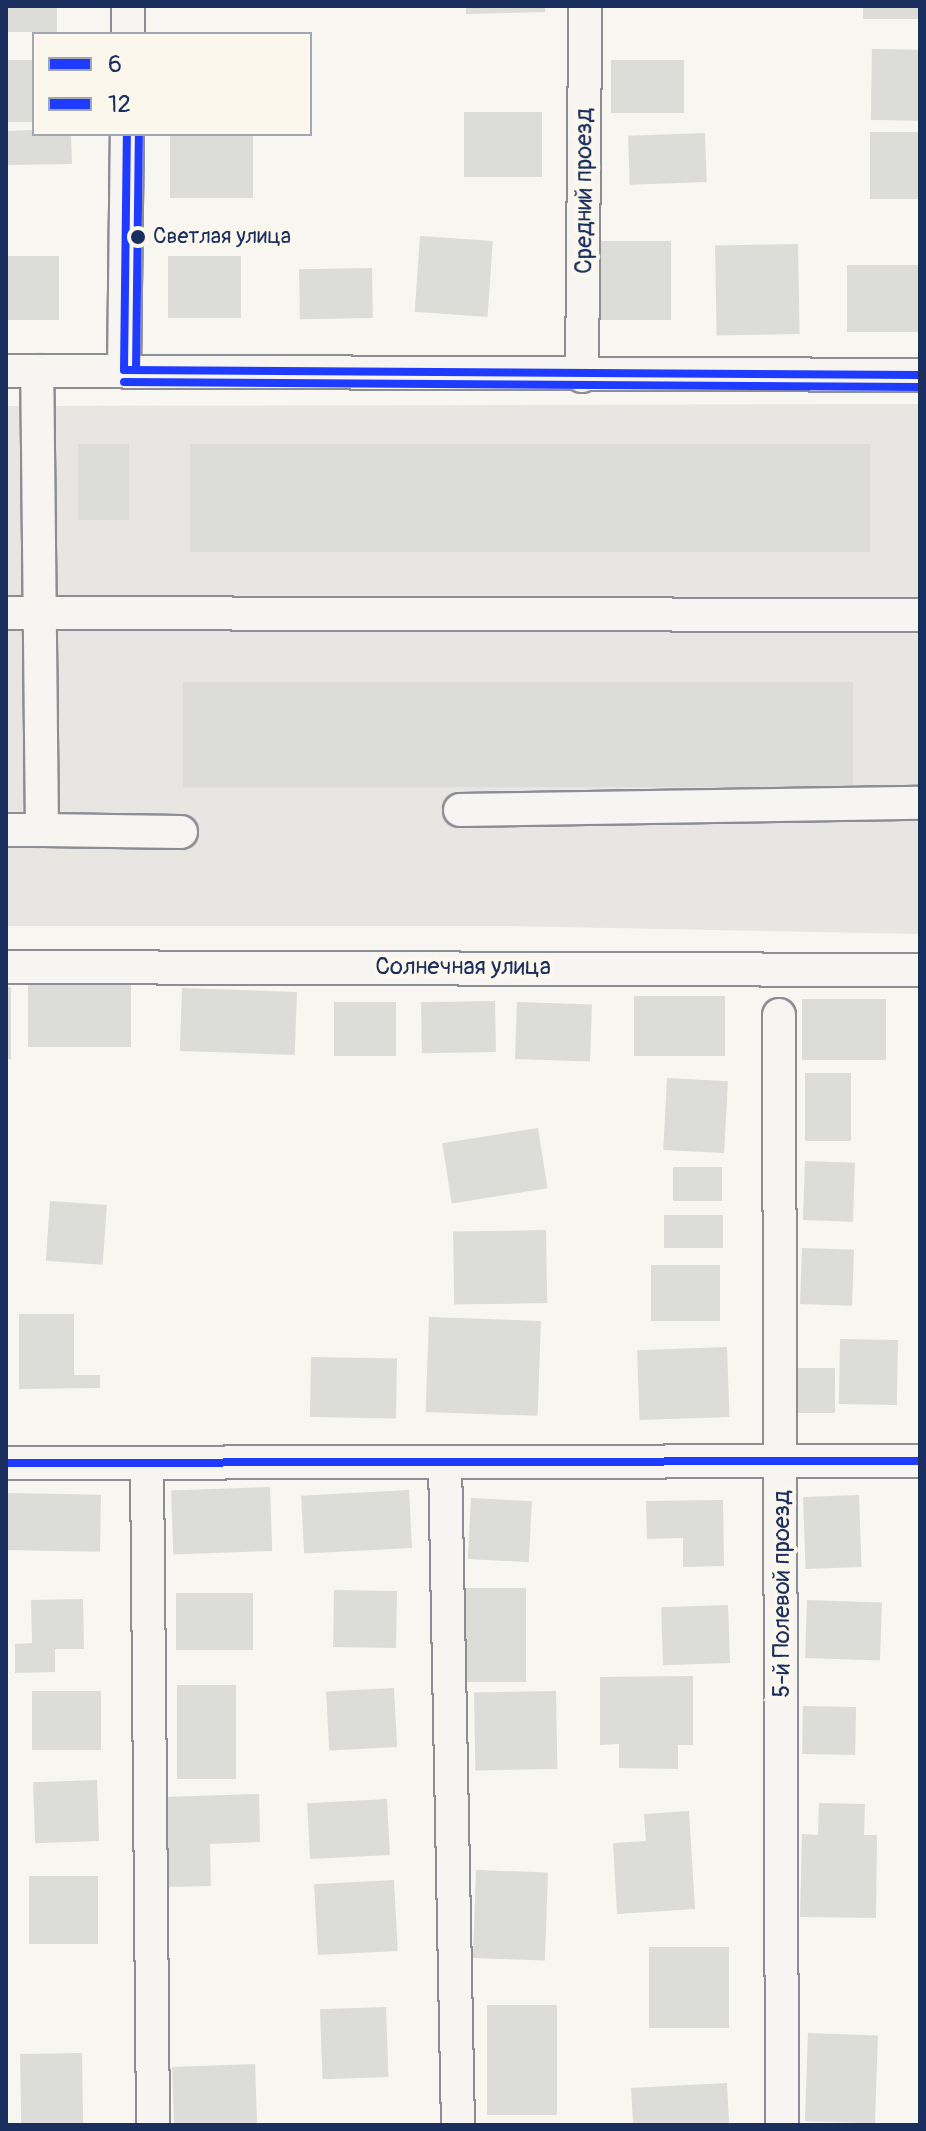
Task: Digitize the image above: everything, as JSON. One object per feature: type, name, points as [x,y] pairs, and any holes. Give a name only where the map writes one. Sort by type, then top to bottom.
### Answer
[{"type":"street","points":[[128,6],[128,32]]},
{"type":"street","name":"Средний проезд","points":[[582,376],[585,6]]},
{"type":"street","points":[[124,370],[127,136]]},
{"type":"street","points":[[42,830],[40,613],[22,371],[582,376],[920,375]]},
{"type":"street","points":[[6,613],[920,615]]},
{"type":"street","points":[[460,810],[920,803]]},
{"type":"street","points":[[6,830],[181,832]]},
{"type":"street","name":"Солнечная улица","points":[[6,967],[920,970]]},
{"type":"street","name":"5-й Полевой проезд","points":[[779,1015],[782,2125]]},
{"type":"street","points":[[6,1463],[920,1461]]},
{"type":"street","points":[[445,1462],[458,2125]]},
{"type":"street","points":[[147,1463],[153,2125]]},
{"type":"shaded area","points":[[920,404],[920,934],[508,926],[6,926],[6,406]]},
{"type":"building","points":[[6,6],[57,6],[57,32],[6,32]]},
{"type":"building","points":[[466,6],[545,6],[545,12],[466,14]]},
{"type":"building","points":[[863,6],[920,6],[920,19],[863,19]]},
{"type":"building","points":[[872,49],[920,50],[919,121],[871,120]]},
{"type":"building","points":[[6,60],[32,60],[32,122],[6,122]]},
{"type":"building","points":[[611,60],[684,60],[684,113],[611,113]]},
{"type":"building","points":[[464,112],[542,112],[542,177],[464,177]]},
{"type":"building","points":[[32,130],[32,136],[71,136],[72,164],[6,165],[6,131]]},
{"type":"building","points":[[870,132],[920,132],[920,199],[870,199]]},
{"type":"building","points":[[705,133],[707,182],[630,185],[628,136]]},
{"type":"building","points":[[170,136],[253,136],[253,198],[170,198]]},
{"type":"building","points":[[420,236],[493,241],[488,317],[415,312]]},
{"type":"building","points":[[594,241],[671,241],[671,320],[594,320]]},
{"type":"building","points":[[798,244],[800,334],[717,335],[715,245]]},
{"type":"building","points":[[6,256],[59,256],[59,320],[6,320]]},
{"type":"building","points":[[168,256],[241,256],[241,318],[168,318]]},
{"type":"building","points":[[847,265],[920,265],[920,332],[847,332]]},
{"type":"building","points":[[372,268],[373,318],[300,319],[299,269]]},
{"type":"building","points":[[78,444],[129,444],[129,520],[78,520]]},
{"type":"building","points":[[190,444],[870,444],[870,552],[190,552]]},
{"type":"building","points":[[183,682],[853,682],[853,787],[183,787]]},
{"type":"building","points":[[28,985],[131,985],[131,1047],[28,1047]]},
{"type":"building","points":[[6,987],[11,987],[11,1059],[6,1059]]},
{"type":"building","points":[[182,988],[297,992],[295,1055],[180,1051]]},
{"type":"building","points":[[634,996],[725,996],[725,1056],[634,1056]]},
{"type":"building","points":[[802,999],[886,999],[886,1060],[802,1060]]},
{"type":"building","points":[[495,1001],[496,1052],[422,1053],[421,1002]]},
{"type":"building","points":[[334,1002],[396,1002],[396,1056],[334,1056]]},
{"type":"building","points":[[517,1002],[592,1005],[590,1062],[515,1059]]},
{"type":"building","points":[[805,1073],[851,1073],[851,1141],[805,1141]]},
{"type":"building","points":[[667,1078],[728,1081],[724,1153],[663,1150]]},
{"type":"building","points":[[538,1128],[548,1188],[452,1203],[442,1143]]},
{"type":"building","points":[[805,1161],[855,1163],[853,1222],[803,1220]]},
{"type":"building","points":[[673,1167],[722,1167],[722,1201],[673,1201]]},
{"type":"building","points":[[50,1201],[107,1205],[103,1265],[46,1261]]},
{"type":"building","points":[[664,1215],[723,1215],[723,1248],[664,1248]]},
{"type":"building","points":[[546,1230],[547,1303],[454,1305],[453,1232]]},
{"type":"building","points":[[802,1248],[854,1250],[852,1306],[800,1304]]},
{"type":"building","points":[[651,1265],[720,1265],[720,1321],[651,1321]]},
{"type":"building","points":[[19,1314],[74,1314],[74,1375],[100,1375],[100,1388],[19,1389]]},
{"type":"building","points":[[429,1317],[541,1321],[538,1416],[426,1412]]},
{"type":"building","points":[[840,1339],[898,1340],[897,1405],[839,1404]]},
{"type":"building","points":[[727,1347],[729,1417],[639,1420],[637,1350]]},
{"type":"building","points":[[311,1357],[397,1359],[396,1418],[310,1417]]},
{"type":"building","points":[[797,1368],[835,1368],[835,1413],[797,1413]]},
{"type":"building","points":[[270,1487],[272,1551],[173,1554],[171,1490]]},
{"type":"building","points":[[409,1490],[412,1548],[304,1554],[301,1496]]},
{"type":"building","points":[[6,1493],[101,1495],[100,1552],[6,1550]]},
{"type":"building","points":[[859,1495],[862,1567],[806,1569],[803,1497]]},
{"type":"building","points":[[471,1498],[532,1501],[529,1562],[468,1559]]},
{"type":"building","points":[[723,1500],[724,1566],[683,1567],[683,1538],[647,1539],[646,1501]]},
{"type":"building","points":[[463,1588],[526,1588],[526,1682],[463,1682]]},
{"type":"building","points":[[334,1590],[397,1591],[396,1648],[333,1647]]},
{"type":"building","points":[[176,1593],[253,1593],[253,1650],[176,1650]]},
{"type":"building","points":[[83,1599],[84,1649],[55,1649],[55,1672],[15,1673],[15,1644],[32,1643],[31,1600]]},
{"type":"building","points":[[807,1600],[882,1603],[880,1661],[805,1658]]},
{"type":"building","points":[[728,1605],[730,1663],[663,1665],[661,1607]]},
{"type":"building","points":[[693,1676],[693,1745],[678,1745],[678,1769],[619,1768],[619,1744],[600,1745],[600,1677]]},
{"type":"building","points":[[177,1685],[236,1685],[236,1779],[177,1779]]},
{"type":"building","points":[[394,1688],[397,1747],[329,1750],[326,1692]]},
{"type":"building","points":[[32,1691],[101,1691],[101,1750],[32,1750]]},
{"type":"building","points":[[556,1691],[557,1769],[475,1770],[474,1692]]},
{"type":"building","points":[[803,1706],[856,1707],[855,1755],[802,1754]]},
{"type":"building","points":[[97,1780],[99,1841],[35,1843],[33,1782]]},
{"type":"building","points":[[259,1794],[260,1842],[210,1844],[211,1886],[167,1887],[164,1797]]},
{"type":"building","points":[[387,1799],[390,1855],[310,1859],[307,1803]]},
{"type":"building","points":[[819,1803],[865,1804],[864,1835],[877,1835],[876,1918],[800,1917],[802,1834],[818,1835]]},
{"type":"building","points":[[689,1811],[695,1909],[617,1914],[613,1843],[646,1841],[644,1814]]},
{"type":"building","points":[[476,1870],[548,1873],[545,1960],[473,1958]]},
{"type":"building","points":[[29,1876],[98,1876],[98,1944],[29,1944]]},
{"type":"building","points":[[394,1880],[398,1951],[318,1955],[314,1884]]},
{"type":"building","points":[[649,1947],[729,1947],[729,2028],[649,2028]]},
{"type":"building","points":[[487,2005],[557,2005],[557,2115],[487,2115]]},
{"type":"building","points":[[386,2007],[388,2077],[322,2079],[320,2009]]},
{"type":"building","points":[[808,2033],[878,2035],[875,2123],[805,2121]]},
{"type":"building","points":[[82,2053],[83,2125],[21,2125],[20,2054]]},
{"type":"building","points":[[255,2064],[257,2125],[174,2125],[172,2067]]},
{"type":"building","points":[[727,2083],[729,2125],[633,2125],[631,2088]]},
{"type":"transit line","name":"6","points":[[124,370],[127,136]]},
{"type":"transit line","name":"12","points":[[136,370],[139,136]]},
{"type":"transit line","name":"6","points":[[124,370],[920,375]]},
{"type":"transit line","name":"12","points":[[124,382],[920,387]]},
{"type":"transit line","name":"6","points":[[6,1463],[920,1461]]},
{"type":"place","name":"Светлая улица","points":[[138,237]]}]
